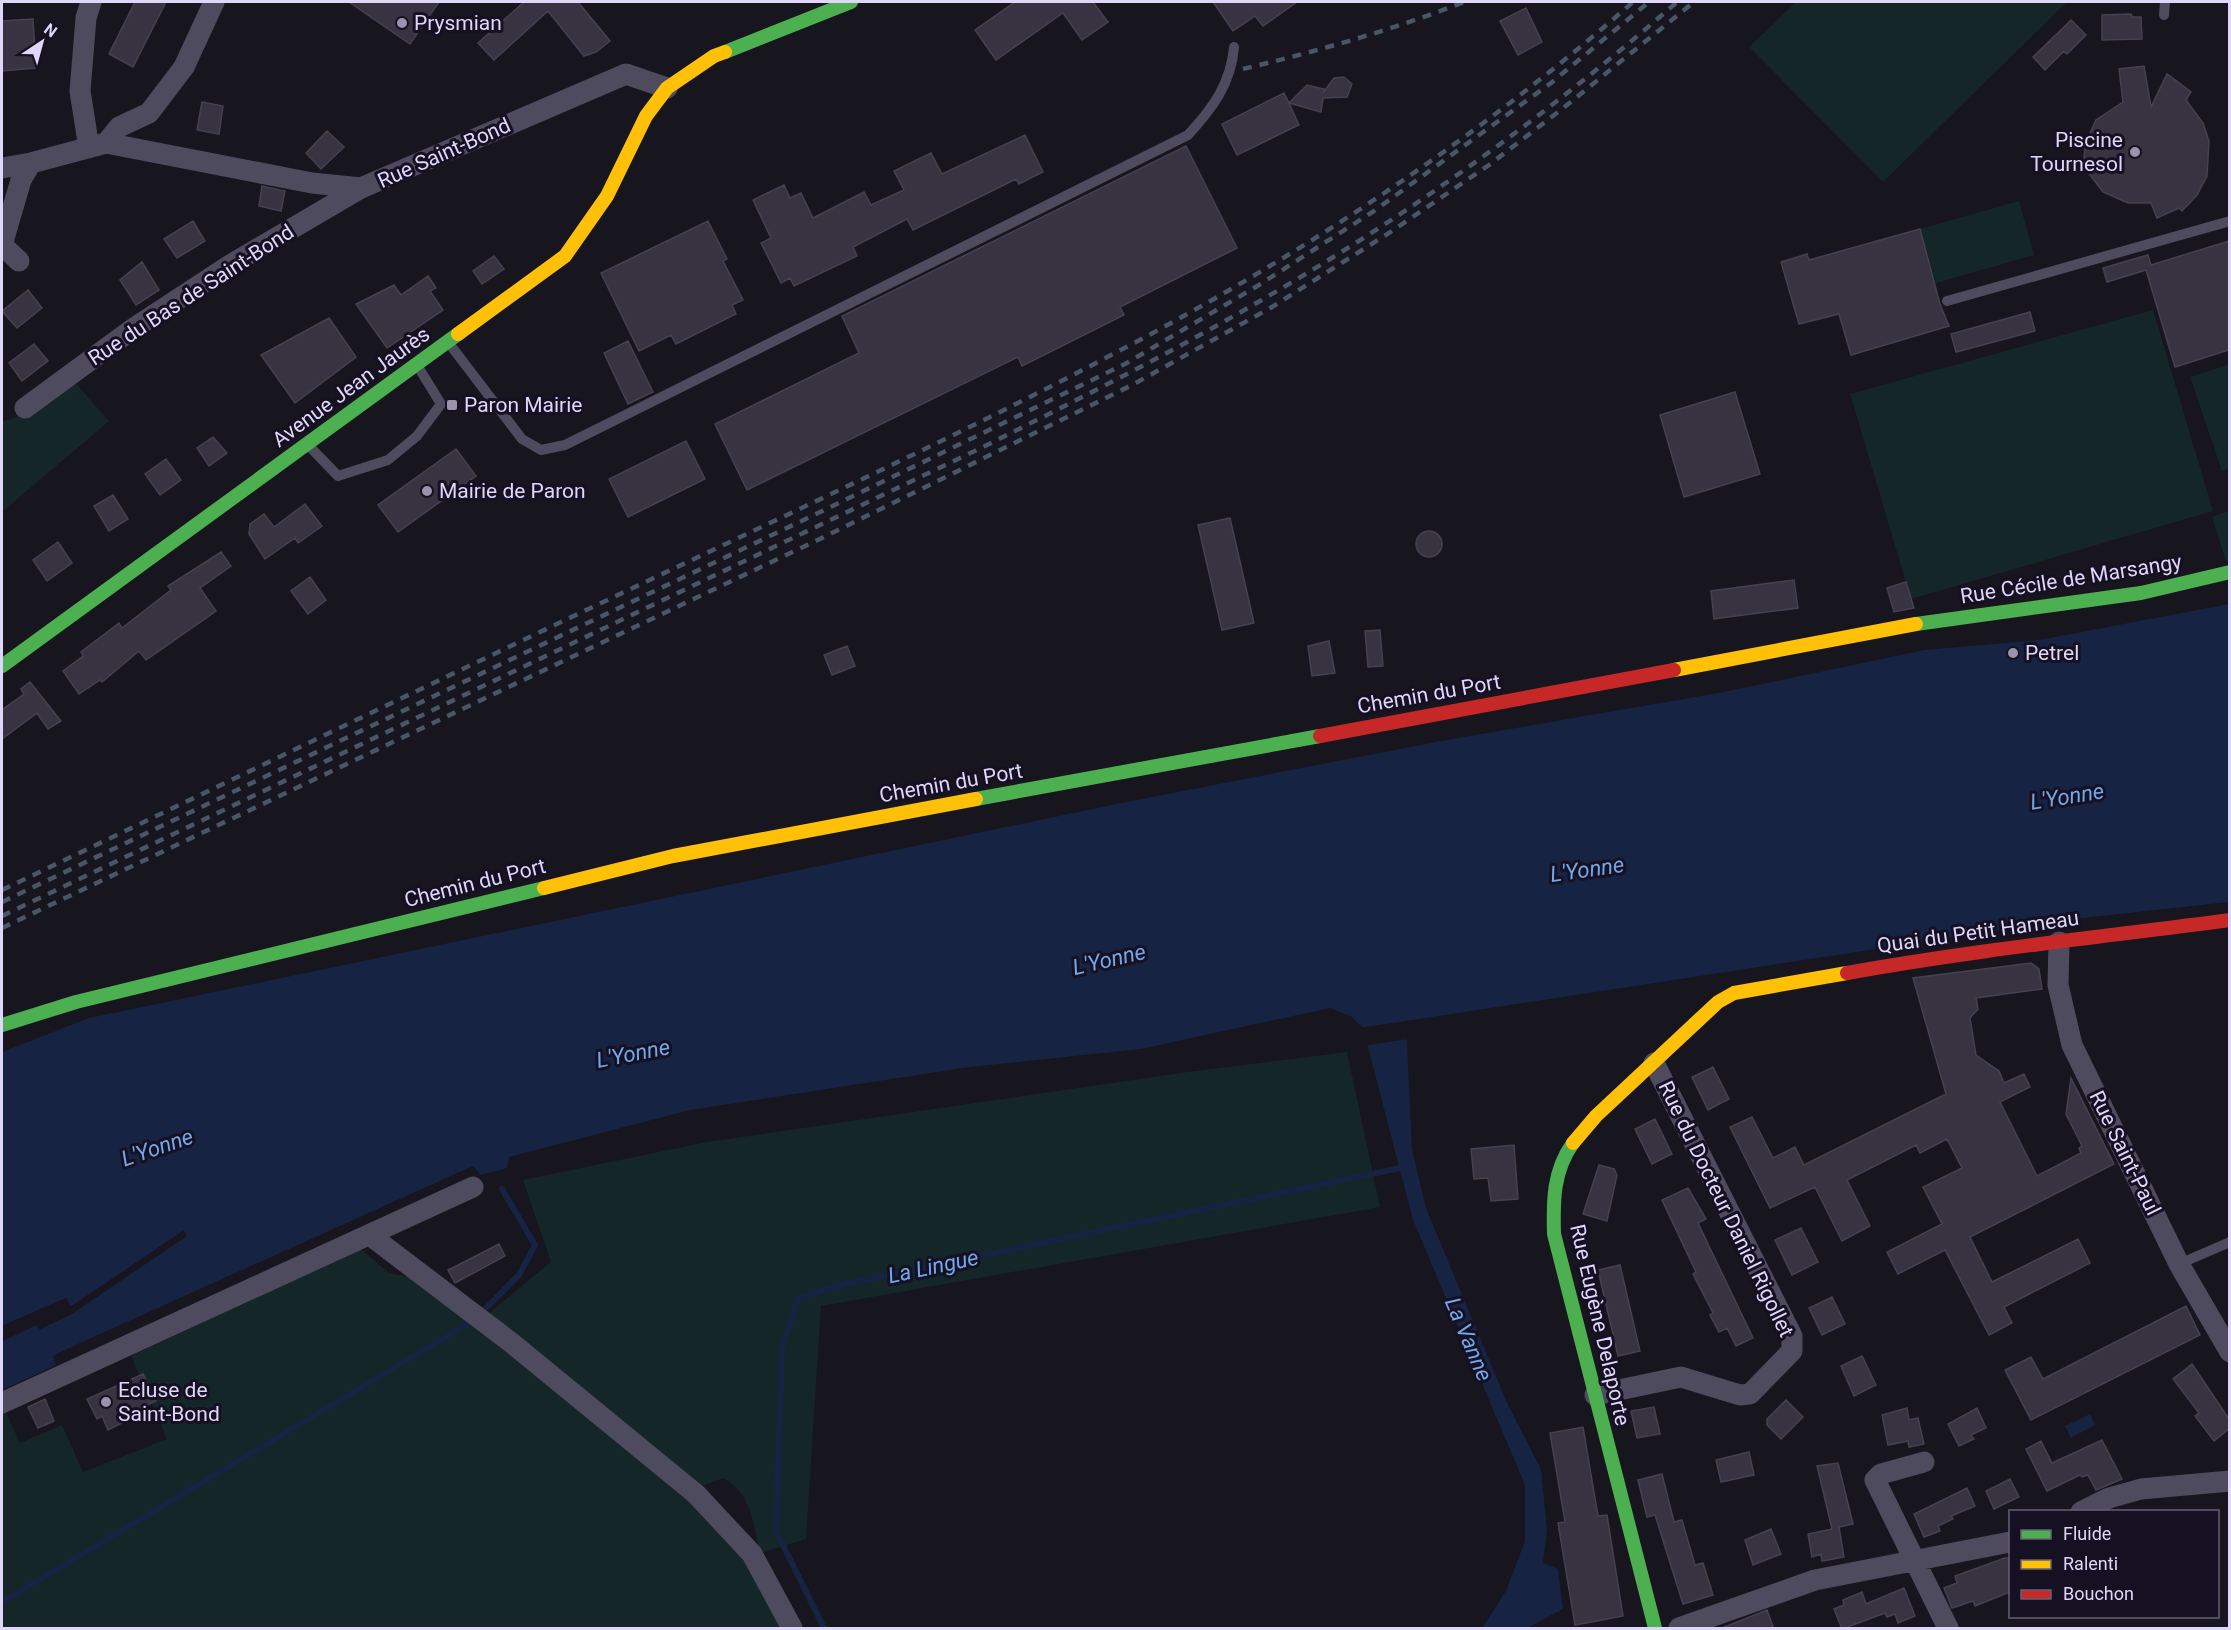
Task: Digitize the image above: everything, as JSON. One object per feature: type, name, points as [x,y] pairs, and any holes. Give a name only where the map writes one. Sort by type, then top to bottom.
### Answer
[{"type":"street","points":[[90,2],[86,18],[80,92],[98,145]]},
{"type":"street","points":[[2,168],[31,163],[98,145],[119,127],[149,113],[184,67],[214,2]]},
{"type":"street","name":"Avenue Jean Jaurès","points":[[2,666],[565,256],[607,196],[646,116],[667,88],[714,56],[851,2]]},
{"type":"street","name":"Rue Saint-Bond","points":[[98,145],[312,183],[361,188],[626,74],[667,88]]},
{"type":"street","points":[[19,261],[2,245],[21,180],[31,163]]},
{"type":"street","name":"Rue du Bas de Saint-Bond","points":[[25,408],[134,328],[220,271],[361,188]]},
{"type":"street","name":"Rue Cécile de Marsangy","points":[[1918,624],[2141,593],[2229,572]]},
{"type":"street","name":"Chemin du Port","points":[[2,1024],[76,1002],[674,856],[1918,624]]},
{"type":"street","name":"Quai du Petit Hameau","points":[[1734,993],[1945,955],[2229,920]]},
{"type":"street","name":"Rue Saint-Paul","points":[[2059,942],[2058,985],[2072,1045],[2179,1264],[2229,1352]]},
{"type":"street","name":"Rue Eugène Delaporte","points":[[1655,1629],[1554,1234],[1553,1197],[1558,1170],[1570,1145],[1596,1116],[1718,1002],[1734,993]]},
{"type":"street","name":"Rue du Docteur Daniel Rigollet","points":[[1595,1395],[1681,1377],[1740,1395],[1750,1394],[1792,1351],[1792,1336],[1654,1063]]},
{"type":"street","points":[[2,1403],[371,1236],[473,1187]]},
{"type":"street","points":[[371,1236],[513,1344],[696,1494],[752,1554],[792,1629]]},
{"type":"street","points":[[1924,1462],[1881,1474],[1875,1480],[1914,1562],[1934,1595],[1948,1629]]},
{"type":"street","points":[[2085,1510],[2117,1495],[2140,1489],[2229,1480]]},
{"type":"street","points":[[1679,1629],[1815,1580],[2009,1542]]},
{"type":"lane","points":[[2164,15],[2165,2]]},
{"type":"lane","points":[[448,342],[522,439],[541,450],[565,446],[1188,135],[1208,113],[1226,85],[1234,47]]},
{"type":"lane","points":[[1947,301],[2229,220]]},
{"type":"lane","points":[[308,445],[338,476],[388,460],[417,436],[441,404],[417,365]]},
{"type":"lane","points":[[2179,1264],[2229,1242]]},
{"type":"shaded area","points":[[1796,2],[2067,2],[1883,182],[1749,47]]},
{"type":"shaded area","points":[[2019,201],[2034,255],[1936,283],[1920,229]]},
{"type":"shaded area","points":[[2153,310],[2213,511],[1911,599],[1850,394]]},
{"type":"shaded area","points":[[2229,364],[2229,468],[2222,471],[2190,377]]},
{"type":"shaded area","points":[[73,380],[109,421],[2,512],[2,422],[35,410]]},
{"type":"shaded area","points":[[2229,511],[2229,560],[2226,561],[2212,517]]},
{"type":"shaded area","points":[[1347,1052],[1380,1207],[821,1306],[806,1539],[760,1553],[750,1510],[733,1484],[723,1478],[702,1486],[483,1318],[551,1262],[523,1180],[707,1142],[1188,1072]]},
{"type":"shaded area","points":[[361,1249],[389,1273],[409,1277],[473,1323],[681,1491],[750,1559],[782,1628],[2,1628],[2,1409],[4,1408],[20,1443],[62,1425],[83,1472],[167,1439],[131,1356]]},
{"type":"water","points":[[2229,604],[2229,902],[2065,920],[1406,1021],[1412,1149],[1426,1208],[1508,1405],[1541,1469],[1547,1530],[1543,1563],[1558,1569],[1563,1609],[1527,1628],[1482,1628],[1506,1591],[1525,1541],[1525,1485],[1413,1220],[1363,1028],[1352,1017],[1330,1008],[1141,1049],[970,1067],[690,1110],[509,1157],[507,1168],[481,1175],[473,1166],[80,1343],[53,1356],[56,1365],[2,1390],[2,1341],[37,1325],[40,1329],[70,1315],[186,1236],[183,1231],[70,1307],[66,1298],[2,1326],[2,1052],[89,1018],[1121,803],[1446,740],[1724,692],[1924,650],[2039,640]]},
{"type":"water","points":[[2090,1414],[2095,1425],[2071,1438],[2065,1426]]},
{"type":"pier","points":[[1406,1021],[1408,1039],[1363,1046],[1359,1028]]},
{"type":"pier","points":[[184,1231],[187,1236],[70,1315],[39,1329],[37,1325],[2,1341],[2,1338],[36,1322],[41,1325],[69,1313],[161,1250],[72,1309],[68,1309],[65,1302],[2,1329],[2,1326],[66,1298],[71,1307]]},
{"type":"building","points":[[135,2],[166,2],[133,67],[109,54]]},
{"type":"building","name":"Prysmian","points":[[349,2],[439,2],[410,44]]},
{"type":"building","points":[[524,2],[578,2],[610,41],[596,52],[584,56],[548,11],[494,60],[478,43]]},
{"type":"building","points":[[1015,2],[1093,2],[1108,22],[1082,40],[1063,13],[996,60],[975,30]]},
{"type":"building","points":[[1213,2],[1297,2],[1263,26],[1255,16],[1233,31]]},
{"type":"building","points":[[1526,8],[1542,42],[1518,55],[1500,21]]},
{"type":"building","points":[[2131,14],[2132,17],[2141,17],[2142,39],[2102,40],[2102,15]]},
{"type":"building","points":[[33,19],[36,68],[2,71],[2,21]]},
{"type":"building","points":[[2071,20],[2086,35],[2067,54],[2064,51],[2045,70],[2033,57]]},
{"type":"building","name":"Piscine Tournesol","points":[[2144,66],[2151,107],[2167,74],[2191,92],[2186,100],[2203,123],[2209,141],[2207,176],[2197,195],[2182,211],[2179,208],[2157,218],[2151,203],[2128,203],[2103,192],[2087,171],[2084,158],[2085,144],[2096,120],[2123,102],[2119,69]]},
{"type":"building","points":[[1344,77],[1352,84],[1347,97],[1323,98],[1321,112],[1289,103],[1307,85],[1324,89],[1323,93],[1334,78]]},
{"type":"building","points":[[1284,93],[1299,125],[1237,155],[1222,124]]},
{"type":"building","points":[[202,102],[223,106],[219,134],[197,130]]},
{"type":"building","points":[[327,131],[344,147],[321,169],[306,153]]},
{"type":"building","points":[[1025,135],[1043,172],[1019,184],[1016,179],[913,230],[907,219],[853,247],[857,256],[794,286],[790,278],[781,283],[761,243],[771,238],[753,200],[784,185],[790,198],[801,193],[813,218],[864,192],[871,205],[904,190],[894,171],[931,153],[942,174]]},
{"type":"building","points":[[1186,146],[1237,248],[1120,307],[1124,315],[1022,366],[1018,357],[747,490],[715,424],[859,353],[842,316]]},
{"type":"building","points":[[262,186],[285,191],[281,211],[259,206]]},
{"type":"building","points":[[193,221],[205,241],[177,258],[164,239]]},
{"type":"building","points":[[708,221],[727,259],[723,261],[743,300],[732,305],[736,314],[676,344],[671,335],[639,351],[601,273]]},
{"type":"building","points":[[1920,229],[1940,304],[1949,326],[1851,355],[1839,314],[1799,324],[1781,262],[1807,254],[1809,260]]},
{"type":"building","points":[[2229,241],[2229,350],[2175,367],[2146,270],[2107,282],[2103,268],[2148,255],[2151,265]]},
{"type":"building","points":[[494,256],[504,269],[482,284],[473,271]]},
{"type":"building","points":[[142,262],[159,290],[136,305],[120,280]]},
{"type":"building","points":[[428,276],[436,288],[430,291],[443,310],[387,348],[356,304],[394,285],[401,295]]},
{"type":"building","points":[[28,290],[42,308],[17,328],[2,311]]},
{"type":"building","points":[[2030,312],[2035,331],[1956,352],[1951,334]]},
{"type":"building","points":[[329,318],[356,357],[295,403],[261,355]]},
{"type":"building","points":[[628,341],[653,392],[628,404],[604,353]]},
{"type":"building","points":[[34,344],[48,361],[22,381],[9,363]]},
{"type":"building","points":[[1735,392],[1760,474],[1684,497],[1660,415]]},
{"type":"building","points":[[213,437],[227,453],[209,466],[197,448]]},
{"type":"building","points":[[686,441],[705,479],[628,517],[609,479]]},
{"type":"building","name":"Mairie de Paron","points":[[456,449],[476,476],[398,532],[378,505]]},
{"type":"building","points":[[166,459],[181,480],[160,495],[145,474]]},
{"type":"building","points":[[113,495],[128,519],[109,531],[94,506]]},
{"type":"building","points":[[305,504],[322,526],[298,543],[295,538],[265,559],[249,534],[250,524],[264,514],[274,527]]},
{"type":"building","points":[[1230,518],[1254,623],[1222,630],[1198,525]]},
{"type":"building","points":[[1429,531],[1438,535],[1442,544],[1438,553],[1429,557],[1420,553],[1416,544],[1420,535]]},
{"type":"building","points":[[58,542],[72,563],[47,581],[33,560]]},
{"type":"building","points":[[221,552],[231,566],[200,588],[216,611],[146,660],[139,651],[102,682],[100,680],[79,694],[63,671],[83,656],[81,652],[119,623],[122,628],[171,590],[168,586]]},
{"type":"building","points":[[310,577],[326,600],[308,614],[291,591]]},
{"type":"building","points":[[1794,580],[1798,608],[1714,619],[1711,591]]},
{"type":"building","points":[[1906,582],[1914,608],[1894,612],[1887,588]]},
{"type":"building","points":[[1380,630],[1383,666],[1368,667],[1365,631]]},
{"type":"building","points":[[1329,641],[1335,673],[1312,676],[1308,646]]},
{"type":"building","points":[[847,646],[855,666],[832,675],[824,655]]},
{"type":"building","points":[[30,682],[61,721],[48,729],[37,713],[2,739],[2,710],[24,694],[21,689]]},
{"type":"building","points":[[2031,963],[2039,969],[2042,989],[1976,998],[1978,1009],[1970,1018],[1976,1055],[1999,1071],[2004,1083],[2024,1074],[2030,1087],[2000,1102],[2037,1176],[2081,1153],[2079,1148],[2082,1146],[2066,1114],[2071,1078],[2114,1164],[1970,1237],[1992,1282],[2078,1239],[2090,1263],[2004,1307],[2012,1323],[1989,1335],[1945,1250],[1898,1274],[1887,1252],[1942,1224],[1923,1187],[1962,1168],[1947,1139],[1920,1153],[1916,1145],[1847,1180],[1870,1226],[1842,1241],[1815,1187],[1770,1208],[1730,1127],[1752,1117],[1773,1158],[1795,1147],[1804,1165],[1946,1094],[1913,978]]},
{"type":"building","points":[[1713,1067],[1729,1099],[1708,1110],[1692,1077]]},
{"type":"building","points":[[1655,1119],[1672,1154],[1652,1164],[1635,1129]]},
{"type":"building","points":[[1514,1145],[1518,1199],[1491,1201],[1488,1178],[1474,1179],[1471,1149]]},
{"type":"building","points":[[1599,1165],[1614,1169],[1617,1175],[1607,1221],[1583,1214]]},
{"type":"building","points":[[1688,1188],[1706,1219],[1698,1223],[1753,1338],[1736,1346],[1727,1328],[1719,1332],[1710,1315],[1713,1313],[1693,1274],[1696,1272],[1662,1200]]},
{"type":"building","points":[[1801,1228],[1818,1262],[1792,1275],[1775,1240]]},
{"type":"building","points":[[499,1244],[505,1256],[455,1283],[448,1270]]},
{"type":"building","points":[[1620,1265],[1640,1351],[1618,1356],[1598,1270]]},
{"type":"building","points":[[1832,1297],[1845,1324],[1822,1335],[1809,1308]]},
{"type":"building","points":[[2186,1306],[2200,1335],[2031,1420],[2005,1370],[2031,1357],[2043,1379]]},
{"type":"building","points":[[1862,1356],[1876,1385],[1854,1396],[1841,1366]]},
{"type":"building","points":[[2192,1364],[2229,1419],[2229,1429],[2214,1441],[2195,1416],[2199,1413],[2173,1379]]},
{"type":"building","points":[[143,1374],[156,1401],[122,1417],[124,1422],[108,1430],[102,1416],[97,1419],[87,1399]]},
{"type":"building","points":[[45,1399],[54,1421],[38,1428],[28,1407]]},
{"type":"building","points":[[1786,1400],[1803,1417],[1781,1439],[1767,1425],[1767,1419]]},
{"type":"building","points":[[1654,1407],[1660,1434],[1637,1438],[1631,1411]]},
{"type":"building","points":[[1907,1408],[1909,1420],[1918,1418],[1924,1444],[1909,1447],[1908,1441],[1888,1445],[1882,1415]]},
{"type":"building","points":[[1977,1408],[1986,1428],[1971,1435],[1974,1439],[1959,1446],[1948,1424]]},
{"type":"building","points":[[1583,1427],[1598,1516],[1607,1515],[1623,1616],[1575,1625],[1558,1523],[1565,1522],[1550,1433]]},
{"type":"building","points":[[2102,1440],[2122,1479],[2096,1490],[2088,1475],[2082,1477],[2080,1475],[2047,1491],[2026,1449],[2041,1441],[2052,1463]]},
{"type":"building","points":[[1749,1452],[1754,1475],[1721,1482],[1716,1460]]},
{"type":"building","points":[[1838,1463],[1853,1524],[1839,1527],[1844,1557],[1822,1561],[1821,1554],[1812,1557],[1808,1534],[1832,1529],[1817,1466]]},
{"type":"building","points":[[1662,1474],[1674,1522],[1682,1520],[1695,1565],[1703,1563],[1713,1595],[1683,1604],[1655,1515],[1647,1517],[1638,1480]]},
{"type":"building","points":[[2010,1479],[2019,1497],[1994,1509],[1986,1491]]},
{"type":"building","points":[[1967,1488],[1975,1506],[1951,1516],[1953,1519],[1938,1526],[1940,1531],[1924,1537],[1914,1514]]},
{"type":"building","points":[[1771,1529],[1781,1554],[1753,1565],[1745,1540]]},
{"type":"building","points":[[2009,1558],[2009,1592],[1975,1606],[1973,1601],[1952,1608],[1944,1588],[1957,1583],[1955,1576]]},
{"type":"building","points":[[1904,1588],[1915,1616],[1898,1623],[1895,1614],[1887,1617],[1885,1613],[1842,1629],[1834,1609],[1844,1605],[1843,1600],[1862,1592],[1866,1604]]},
{"type":"building","points":[[1767,1610],[1774,1629],[1722,1629],[1722,1628]]},
{"type":"waterway","name":"La Lingue","points":[[824,1628],[776,1531],[782,1348],[798,1298],[841,1285],[1405,1167]]},
{"type":"waterway","points":[[481,1313],[519,1275],[535,1245],[502,1189]]},
{"type":"waterway","points":[[2,1602],[466,1325]]},
{"type":"railway","points":[[1243,69],[1355,39],[1464,2]]},
{"type":"railway","points":[[2,890],[906,458],[1011,407],[1184,316],[1252,277],[1385,193],[1512,101],[1633,2]]},
{"type":"railway","points":[[2,902],[814,515],[1125,364],[1259,285],[1374,211],[1551,83],[1649,2]]},
{"type":"railway","points":[[2,916],[981,448],[1195,337],[1374,232],[1478,160],[1580,83],[1677,2]]},
{"type":"railway","points":[[2,928],[824,537],[1134,384],[1272,307],[1389,233],[1489,165],[1694,2]]},
{"type":"traffic: fast","points":[[725,52],[851,2]]},
{"type":"traffic: fast","points":[[2,666],[458,334]]},
{"type":"traffic: fast","points":[[1916,624],[2141,593],[2230,572]]},
{"type":"traffic: fast","points":[[976,799],[1320,736]]},
{"type":"traffic: fast","points":[[2,1025],[76,1002],[544,888]]},
{"type":"traffic: fast","points":[[1573,1143],[1561,1164],[1558,1175],[1554,1198],[1554,1234],[1655,1628]]},
{"type":"traffic: slow","points":[[458,334],[565,256],[607,196],[646,116],[667,88],[714,56],[725,52]]},
{"type":"traffic: slow","points":[[1674,670],[1916,624]]},
{"type":"traffic: slow","points":[[544,888],[673,856],[976,799]]},
{"type":"traffic: slow","points":[[1573,1143],[1596,1116],[1718,1002],[1734,993],[1847,973]]},
{"type":"traffic: jam","points":[[1320,736],[1674,670]]},
{"type":"traffic: jam","points":[[1847,973],[1990,951],[2230,920]]},
{"type":"place","name":"Prysmian","points":[[402,23]]},
{"type":"place","name":"Piscine Tournesol","points":[[2135,152]]},
{"type":"place","name":"Paron Mairie","points":[[452,405]]},
{"type":"place","name":"Mairie de Paron","points":[[427,491]]},
{"type":"place","name":"Petrel","points":[[2013,653]]},
{"type":"place","name":"Ecluse de Saint-Bond","points":[[106,1402]]},
{"type":"water label","name":"L'Yonne","points":[[2067,796]]},
{"type":"water label","name":"L'Yonne","points":[[1587,869]]},
{"type":"water label","name":"L'Yonne","points":[[1109,959]]},
{"type":"water label","name":"L'Yonne","points":[[633,1053]]},
{"type":"water label","name":"L'Yonne","points":[[157,1147]]},
{"type":"water label","name":"La Vanne","points":[[1469,1339]]}]
